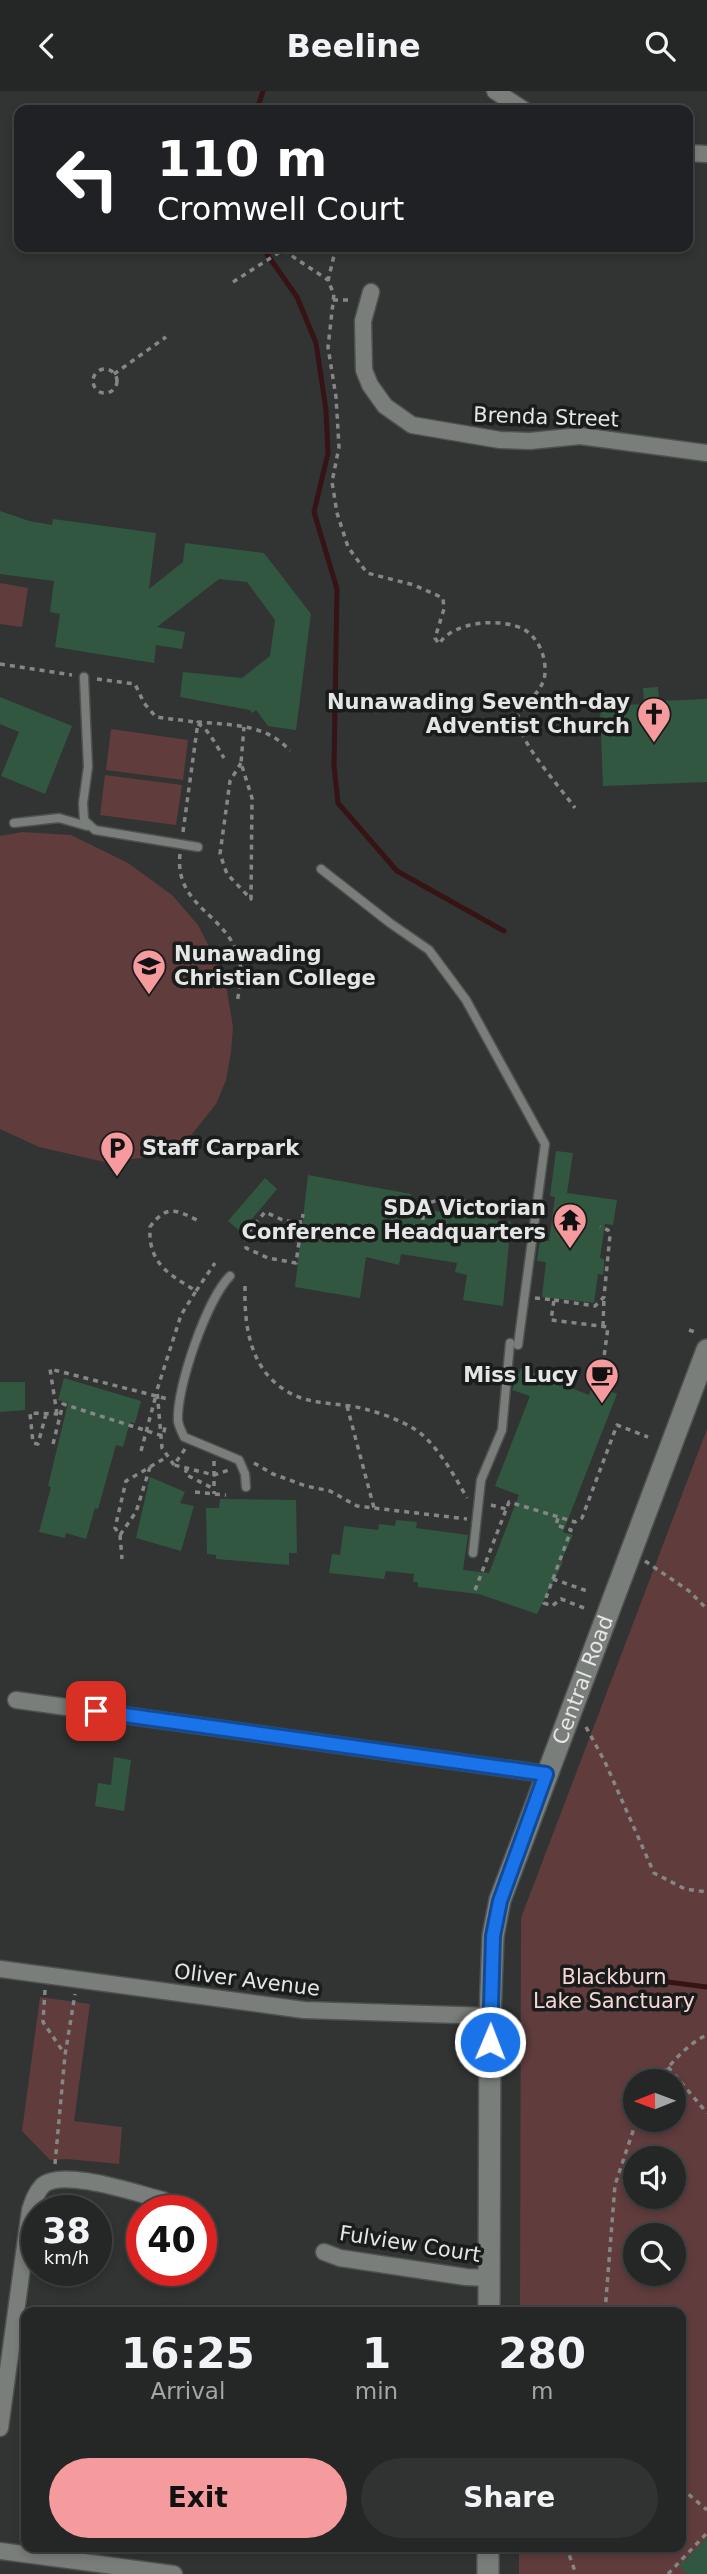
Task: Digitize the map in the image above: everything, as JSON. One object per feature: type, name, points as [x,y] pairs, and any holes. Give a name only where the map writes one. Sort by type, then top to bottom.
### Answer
[{"type":"street","points":[[495,91],[516,105]]},
{"type":"street","name":"Brenda Street","points":[[371,292],[363,321],[364,370],[370,385],[385,406],[412,425],[500,440],[530,441],[580,436],[707,453]]},
{"type":"street","name":"Central Road","points":[[489,2307],[490,2016],[493,1936],[500,1901],[707,1349]]},
{"type":"street","points":[[16,1700],[546,1774]]},
{"type":"street","name":"Oliver Avenue","points":[[0,1969],[304,2010],[490,2016]]},
{"type":"street","points":[[0,2428],[30,2210],[35,2195],[44,2185],[54,2180],[88,2182],[142,2195]]},
{"type":"street","name":"Fulview Court","points":[[324,2252],[365,2262],[489,2278]]},
{"type":"street","points":[[0,2551],[174,2574]]},
{"type":"street","points":[[488,2552],[488,2574]]},
{"type":"lane","points":[[84,677],[88,767],[82,813],[90,827]]},
{"type":"lane","points":[[13,823],[59,818],[95,830],[198,847]]},
{"type":"lane","points":[[321,869],[429,950],[466,1000],[545,1144],[502,1430],[484,1469],[473,1553]]},
{"type":"lane","points":[[230,1276],[215,1296],[197,1339],[181,1395],[178,1422],[184,1437],[227,1453],[242,1465],[246,1487]]},
{"type":"path","points":[[233,282],[281,252]]},
{"type":"path","points":[[287,252],[328,281],[334,294],[328,347],[336,397],[339,446],[332,482],[337,513],[348,547],[368,573],[414,585],[443,598],[443,609],[435,638],[439,645],[452,630],[481,624],[503,624],[524,630],[536,641],[544,654],[545,674],[539,689],[516,719],[536,754],[575,808]]},
{"type":"path","points":[[328,281],[335,252]]},
{"type":"path","points":[[114,374],[166,337]]},
{"type":"path","points":[[106,369],[114,374],[116,383],[113,390],[102,392],[96,388],[93,381],[99,371],[106,369]]},
{"type":"path","points":[[0,664],[135,684],[144,703],[156,717],[244,727],[270,734],[290,751]]},
{"type":"path","points":[[198,722],[205,727],[224,758]]},
{"type":"path","points":[[198,722],[180,866],[187,890],[197,905],[227,933],[237,950],[241,974],[237,1002]]},
{"type":"path","points":[[241,763],[230,781],[220,854],[227,874],[251,899],[252,798],[241,763],[244,727]]},
{"type":"path","points":[[422,1240],[423,1217],[429,1203],[435,1200],[444,1198],[536,1212]]},
{"type":"path","points":[[196,1291],[159,1264],[149,1238],[150,1227],[164,1212],[173,1210],[197,1220]]},
{"type":"path","points":[[302,1222],[285,1221],[265,1212],[246,1235],[246,1248],[268,1258],[296,1263],[302,1222],[303,1214]]},
{"type":"path","points":[[600,1227],[608,1230],[610,1235],[603,1326]]},
{"type":"path","points":[[214,1475],[174,1465],[167,1457],[162,1448],[157,1390],[181,1315],[215,1263]]},
{"type":"path","points":[[242,1465],[251,1460],[264,1471],[306,1486],[330,1491],[357,1506],[467,1519],[468,1500],[424,1436],[397,1420],[366,1409],[297,1397],[267,1374],[250,1345],[244,1317],[245,1286]]},
{"type":"path","points":[[524,1296],[595,1306],[604,1297]]},
{"type":"path","points":[[554,1300],[551,1320],[608,1327],[604,1357]]},
{"type":"path","points":[[59,1414],[50,1369],[157,1397]]},
{"type":"path","points":[[141,1451],[157,1397]]},
{"type":"path","points":[[53,1444],[63,1404],[161,1435]]},
{"type":"path","points":[[346,1406],[374,1508]]},
{"type":"path","points":[[46,1414],[38,1444],[33,1443],[30,1412],[59,1414]]},
{"type":"path","points":[[161,1435],[163,1436],[168,1412]]},
{"type":"path","points":[[475,1590],[509,1502],[575,1522],[583,1518],[617,1425],[648,1437]]},
{"type":"path","points":[[174,1465],[192,1441]]},
{"type":"path","points":[[213,1448],[214,1491]]},
{"type":"path","points":[[122,1559],[120,1535],[115,1528],[126,1481],[167,1457]]},
{"type":"path","points":[[120,1535],[136,1512],[150,1467]]},
{"type":"path","points":[[187,1468],[185,1474],[226,1495]]},
{"type":"path","points":[[195,1492],[214,1491]]},
{"type":"path","points":[[468,1500],[506,1509]]},
{"type":"path","points":[[559,1517],[556,1525],[571,1530],[544,1603],[552,1606],[561,1599],[584,1608]]},
{"type":"path","points":[[628,1557],[648,1562],[689,1591],[707,1609]]},
{"type":"path","points":[[553,1579],[590,1592]]},
{"type":"path","points":[[568,1717],[585,1726],[605,1762],[654,1873],[685,1889],[707,1892]]},
{"type":"path","points":[[45,1975],[43,2022],[65,2055]]},
{"type":"path","points":[[54,2180],[65,2055],[78,1979]]},
{"type":"path","points":[[707,2035],[700,2038],[668,2067],[707,2113]]},
{"type":"path","points":[[605,2307],[615,2185],[631,2132]]},
{"type":"path","points":[[686,2492],[707,2510]]},
{"type":"path","points":[[668,2574],[707,2533]]},
{"type":"path","points":[[568,2552],[576,2574]]},
{"type":"green space","points":[[0,583],[28,588],[22,627],[0,624]]},
{"type":"green space","points":[[111,729],[188,740],[183,780],[106,770]]},
{"type":"green space","points":[[105,775],[182,785],[176,825],[100,815]]},
{"type":"green space","points":[[22,832],[71,835],[128,863],[172,895],[198,925],[217,962],[226,985],[233,1027],[226,1080],[216,1104],[188,1139],[151,1157],[105,1162],[39,1147],[0,1129],[0,836]]},
{"type":"green space","name":"Blackburn Lake Sanctuary","points":[[707,1429],[707,2574],[519,2574],[519,2552],[686,2552],[686,2307],[520,2307],[521,1918]]},
{"type":"green space","points":[[40,1997],[90,2004],[74,2121],[122,2127],[119,2164],[50,2160],[22,2131]]},
{"type":"building","points":[[0,511],[29,521],[52,525],[53,519],[156,533],[149,589],[183,562],[185,543],[264,553],[311,614],[296,730],[268,726],[256,710],[252,713],[250,710],[180,697],[183,672],[242,678],[270,656],[275,620],[247,582],[219,579],[157,627],[185,632],[182,649],[156,645],[154,663],[55,647],[60,614],[50,612],[54,581],[0,574]]},
{"type":"building","name":"Nunawading Seventh-day Adventist Church","points":[[658,687],[659,701],[707,699],[707,782],[603,786],[600,706],[644,704],[643,688]]},
{"type":"building","points":[[0,697],[72,726],[45,794],[1,776],[19,732],[0,724]]},
{"type":"building","name":"SDA Victorian Conference Headquarters","points":[[556,1151],[573,1153],[567,1193],[617,1200],[613,1225],[605,1224],[600,1258],[604,1259],[603,1275],[598,1274],[594,1303],[542,1297],[546,1262],[537,1261],[540,1240],[549,1241],[555,1197],[550,1196]]},
{"type":"building","points":[[308,1175],[411,1194],[409,1207],[511,1222],[503,1306],[463,1300],[467,1275],[455,1272],[457,1263],[401,1254],[399,1265],[366,1257],[360,1298],[295,1287]]},
{"type":"building","points":[[265,1178],[277,1189],[241,1232],[228,1221]]},
{"type":"building","points":[[521,1368],[589,1395],[593,1383],[617,1394],[563,1532],[573,1535],[537,1614],[479,1594],[418,1587],[418,1582],[413,1582],[414,1574],[386,1571],[384,1579],[329,1573],[332,1554],[340,1555],[344,1526],[378,1530],[379,1524],[395,1526],[396,1520],[417,1522],[416,1528],[468,1535],[463,1570],[489,1573],[519,1495],[495,1486],[530,1396],[512,1390]]},
{"type":"building","points":[[64,1378],[141,1401],[135,1423],[130,1422],[123,1447],[116,1445],[98,1509],[95,1508],[86,1539],[66,1533],[65,1538],[39,1532],[68,1403],[58,1400]]},
{"type":"building","points":[[0,1382],[25,1382],[25,1410],[0,1412]]},
{"type":"building","points":[[150,1477],[185,1492],[180,1503],[194,1506],[181,1551],[136,1538]]},
{"type":"building","points":[[220,1499],[296,1500],[297,1553],[289,1553],[289,1565],[216,1559],[216,1555],[207,1554],[206,1508],[219,1508]]},
{"type":"building","points":[[114,1757],[131,1760],[124,1811],[95,1806],[98,1783],[111,1785]]},
{"type":"building","points":[[707,2538],[707,2574],[687,2574],[679,2566]]},
{"type":"waterway","points":[[259,105],[263,91]]},
{"type":"waterway","points":[[266,252],[297,297],[316,343],[326,410],[328,453],[314,512],[337,589],[334,766],[338,803],[397,871],[504,931]]},
{"type":"waterway","points":[[652,1980],[707,1987]]},
{"type":"place","name":"Nunawading Seventh-day Adventist Church","points":[[654,744]]},
{"type":"place","name":"Nunawading Christian College","points":[[149,996]]},
{"type":"place","name":"Staff Carpark","points":[[117,1178]]},
{"type":"place","name":"SDA Victorian Conference Headquarters","points":[[570,1250]]},
{"type":"place","name":"Miss Lucy","points":[[602,1405]]},
{"type":"route","points":[[96,1711],[546,1774],[500,1901],[493,1936],[490,2042]]}]
